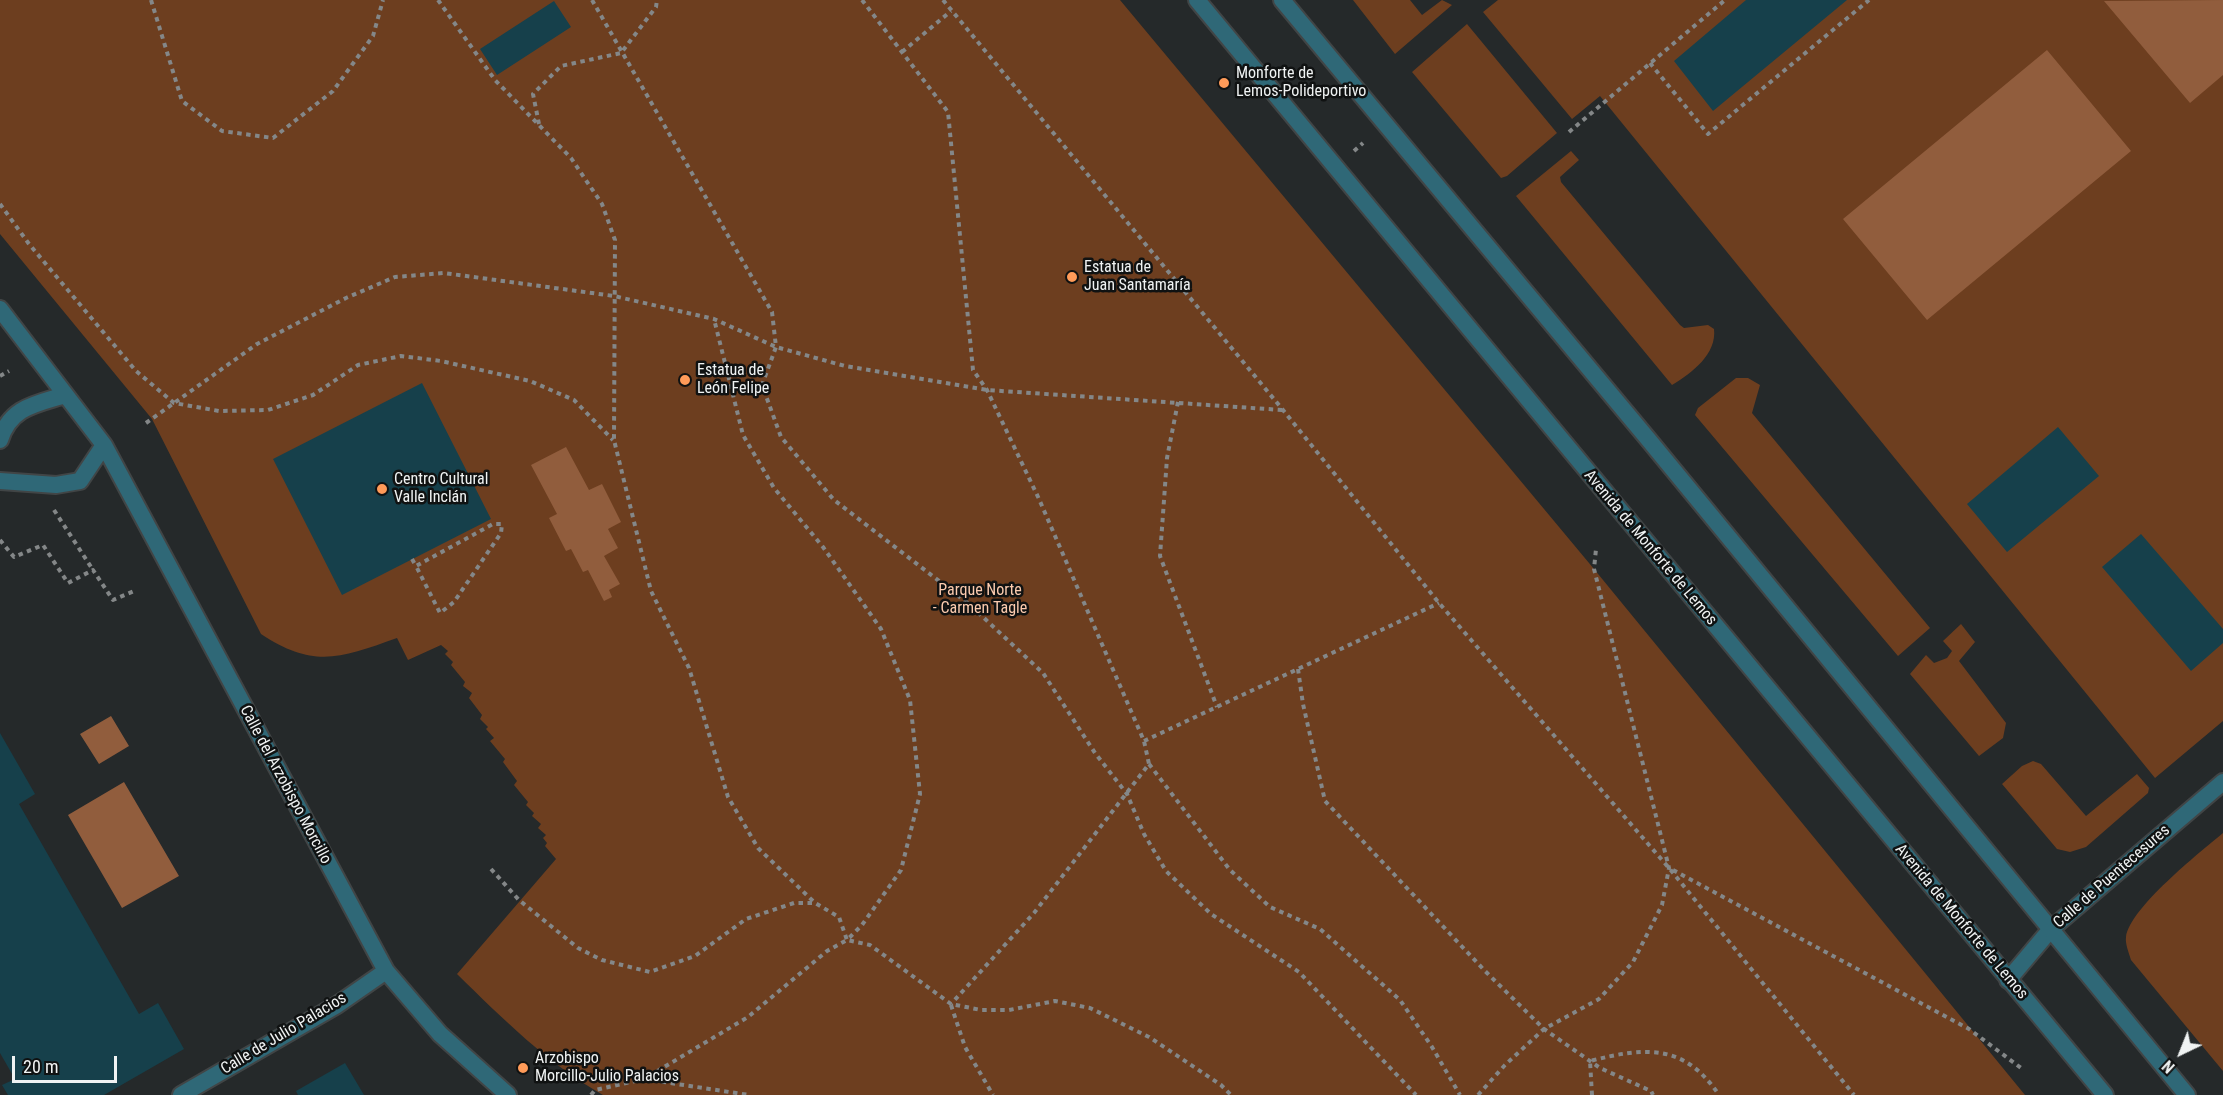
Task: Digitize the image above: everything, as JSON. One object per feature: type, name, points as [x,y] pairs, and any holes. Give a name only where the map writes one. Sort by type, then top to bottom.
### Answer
[{"type":"street","name":"Avenida de Monforte de Lemos","points":[[1197,0],[2105,1095]]},
{"type":"street","points":[[1282,0],[1656,448],[2051,929],[2105,998],[2187,1095]]},
{"type":"street","name":"Calle del Arzobispo Morcillo","points":[[0,309],[104,445],[386,971],[440,1034],[508,1095]]},
{"type":"street","points":[[0,441],[4,426],[21,409],[65,395]]},
{"type":"street","points":[[0,481],[56,485],[80,481],[104,445]]},
{"type":"street","name":"Calle de Puentecesures","points":[[2008,980],[2051,929],[2223,782]]},
{"type":"street","name":"Calle de Julio Palacios","points":[[181,1095],[337,1005],[386,971]]},
{"type":"path","points":[[151,0],[182,101],[222,131],[273,138],[333,91],[372,36],[383,0]]},
{"type":"path","points":[[438,0],[495,80],[571,158],[602,204],[615,240],[614,440],[651,591],[689,668],[728,797],[758,848],[815,903],[839,917],[847,940]]},
{"type":"path","points":[[592,0],[772,312],[776,347],[762,385],[781,437],[834,500],[970,605],[1043,673],[1095,753],[1127,794],[1144,834],[1166,871],[1211,914],[1299,972],[1416,1095]]},
{"type":"path","points":[[540,125],[533,94],[561,66],[621,53],[656,7],[657,0]]},
{"type":"path","points":[[862,0],[948,112],[973,370],[987,390],[1039,499],[1144,741],[1149,765],[1230,870],[1270,907],[1320,929],[1400,1000],[1432,1047],[1460,1095]]},
{"type":"path","points":[[943,0],[1283,410],[1439,603],[1669,868],[1854,1095]]},
{"type":"path","points":[[1569,132],[1725,0]]},
{"type":"path","points":[[1650,63],[1708,134],[1869,0]]},
{"type":"path","points":[[902,52],[951,10]]},
{"type":"path","points":[[1354,151],[1363,143]]},
{"type":"path","points":[[0,204],[29,244],[136,371],[174,403],[219,411],[268,410],[313,395],[358,365],[401,356],[441,361],[530,381],[574,400],[614,440]]},
{"type":"path","points":[[146,423],[257,344],[346,298],[395,277],[444,273],[614,296],[714,320],[776,347],[845,366],[987,390],[1178,401],[1283,410]]},
{"type":"path","points":[[591,1095],[595,1090],[644,1079],[748,1017],[827,951],[847,940],[862,925],[901,870],[920,794],[910,700],[881,629],[823,547],[774,488],[742,435],[714,320]]},
{"type":"path","points":[[0,376],[9,370]]},
{"type":"path","points":[[1178,401],[1167,458],[1160,556],[1217,707]]},
{"type":"path","points":[[49,503],[113,600],[134,591]]},
{"type":"path","points":[[412,559],[440,613],[461,592],[501,533],[502,524],[493,524],[416,566]]},
{"type":"path","points":[[0,540],[14,557],[43,545],[68,583],[93,570]]},
{"type":"path","points":[[1478,1095],[1505,1065],[1545,1029],[1599,999],[1633,962],[1662,905],[1669,868],[1594,569],[1596,549]]},
{"type":"path","points":[[1144,741],[1439,603]]},
{"type":"path","points":[[1298,669],[1303,704],[1324,801],[1485,971],[1545,1029],[1590,1061],[1652,1091],[1653,1095]]},
{"type":"path","points":[[951,1005],[1034,913],[1149,765]]},
{"type":"path","points":[[1669,868],[1969,1029],[2021,1068]]},
{"type":"path","points":[[491,869],[519,900],[579,948],[602,960],[650,972],[695,956],[746,919],[794,903],[815,903]]},
{"type":"path","points":[[847,940],[870,945],[951,1005],[981,1010],[1009,1010],[1055,1001],[1090,1008],[1149,1037],[1221,1085],[1231,1095]]},
{"type":"path","points":[[951,1005],[965,1047],[993,1095]]},
{"type":"path","points":[[1590,1061],[1643,1050],[1678,1056],[1706,1076],[1719,1095]]},
{"type":"path","points":[[1590,1061],[1592,1095]]},
{"type":"path","points":[[644,1079],[749,1095]]},
{"type":"green space","name":"Parque Norte - Carmen Tagle","points":[[0,0],[1120,0],[1594,569],[2025,1095],[603,1095],[544,1055],[457,974],[556,859],[545,846],[547,843],[543,838],[546,835],[538,828],[541,824],[532,816],[534,813],[526,805],[528,802],[514,785],[517,781],[503,762],[505,759],[490,741],[494,738],[480,719],[482,715],[469,698],[472,693],[463,686],[465,682],[451,665],[453,662],[445,654],[448,651],[441,645],[408,660],[397,638],[343,655],[313,656],[280,645],[261,634],[152,419],[0,234]]},
{"type":"green space","points":[[1353,0],[1410,0],[1422,15],[1442,0],[1452,5],[1395,54]]},
{"type":"green space","points":[[1498,0],[2223,0],[2223,721],[2155,778],[1600,96],[1572,119],[1483,12]]},
{"type":"green space","points":[[1467,24],[1557,133],[1507,176],[1501,178],[1412,72]]},
{"type":"green space","points":[[1571,151],[1579,160],[1560,177],[1561,182],[1680,325],[1684,328],[1708,325],[1714,329],[1712,347],[1702,362],[1672,385],[1516,196]]},
{"type":"green space","points":[[1736,378],[1748,378],[1760,385],[1752,413],[1930,628],[1898,656],[1695,415],[1698,408]]},
{"type":"green space","points":[[1961,624],[1975,642],[1959,661],[2006,723],[2003,738],[1979,756],[1910,674],[1926,655],[1934,663],[1947,658],[1952,651],[1943,641]]},
{"type":"green space","points":[[2033,761],[2041,764],[2086,816],[2137,774],[2149,788],[2148,793],[2086,847],[2070,852],[2057,849],[2002,784],[2022,766]]},
{"type":"green space","points":[[2223,833],[2223,1071],[2131,960],[2126,937],[2139,911],[2152,897]]},
{"type":"shaded area","points":[[2223,0],[2223,75],[2190,103],[2104,1]]},
{"type":"shaded area","points":[[2047,50],[2131,151],[1927,320],[1843,219]]},
{"type":"shaded area","points":[[566,447],[589,490],[602,484],[621,522],[608,529],[618,548],[604,556],[620,584],[609,590],[612,597],[604,601],[588,570],[583,572],[571,549],[566,551],[549,518],[557,514],[531,465]]},
{"type":"shaded area","points":[[111,716],[129,746],[99,764],[80,734]]},
{"type":"shaded area","points":[[124,782],[179,876],[122,908],[68,815]]},
{"type":"building","points":[[1746,0],[1847,0],[1713,111],[1674,61]]},
{"type":"building","points":[[554,1],[571,27],[497,75],[480,49]]},
{"type":"building","name":"Centro Cultural Valle Inclán","points":[[422,383],[491,519],[342,595],[273,459]]},
{"type":"building","points":[[2058,427],[2099,476],[2007,552],[1967,504]]},
{"type":"building","points":[[2141,534],[2223,629],[2223,643],[2191,671],[2102,567]]},
{"type":"building","points":[[0,733],[35,794],[19,804],[139,1014],[158,1003],[184,1049],[104,1095],[8,1095],[2,1085],[15,1079],[0,1053]]},
{"type":"building","points":[[345,1063],[364,1095],[298,1095],[296,1091]]},
{"type":"place","name":"Monforte de Lemos-Polideportivo","points":[[1224,83]]},
{"type":"place","name":"Estatua de Juan Santamaría","points":[[1072,277]]},
{"type":"place","name":"Estatua de León Felipe","points":[[685,380]]},
{"type":"place","name":"Centro Cultural Valle Inclán","points":[[382,489]]},
{"type":"place","name":"Arzobispo Morcillo-Julio Palacios","points":[[523,1068]]}]
